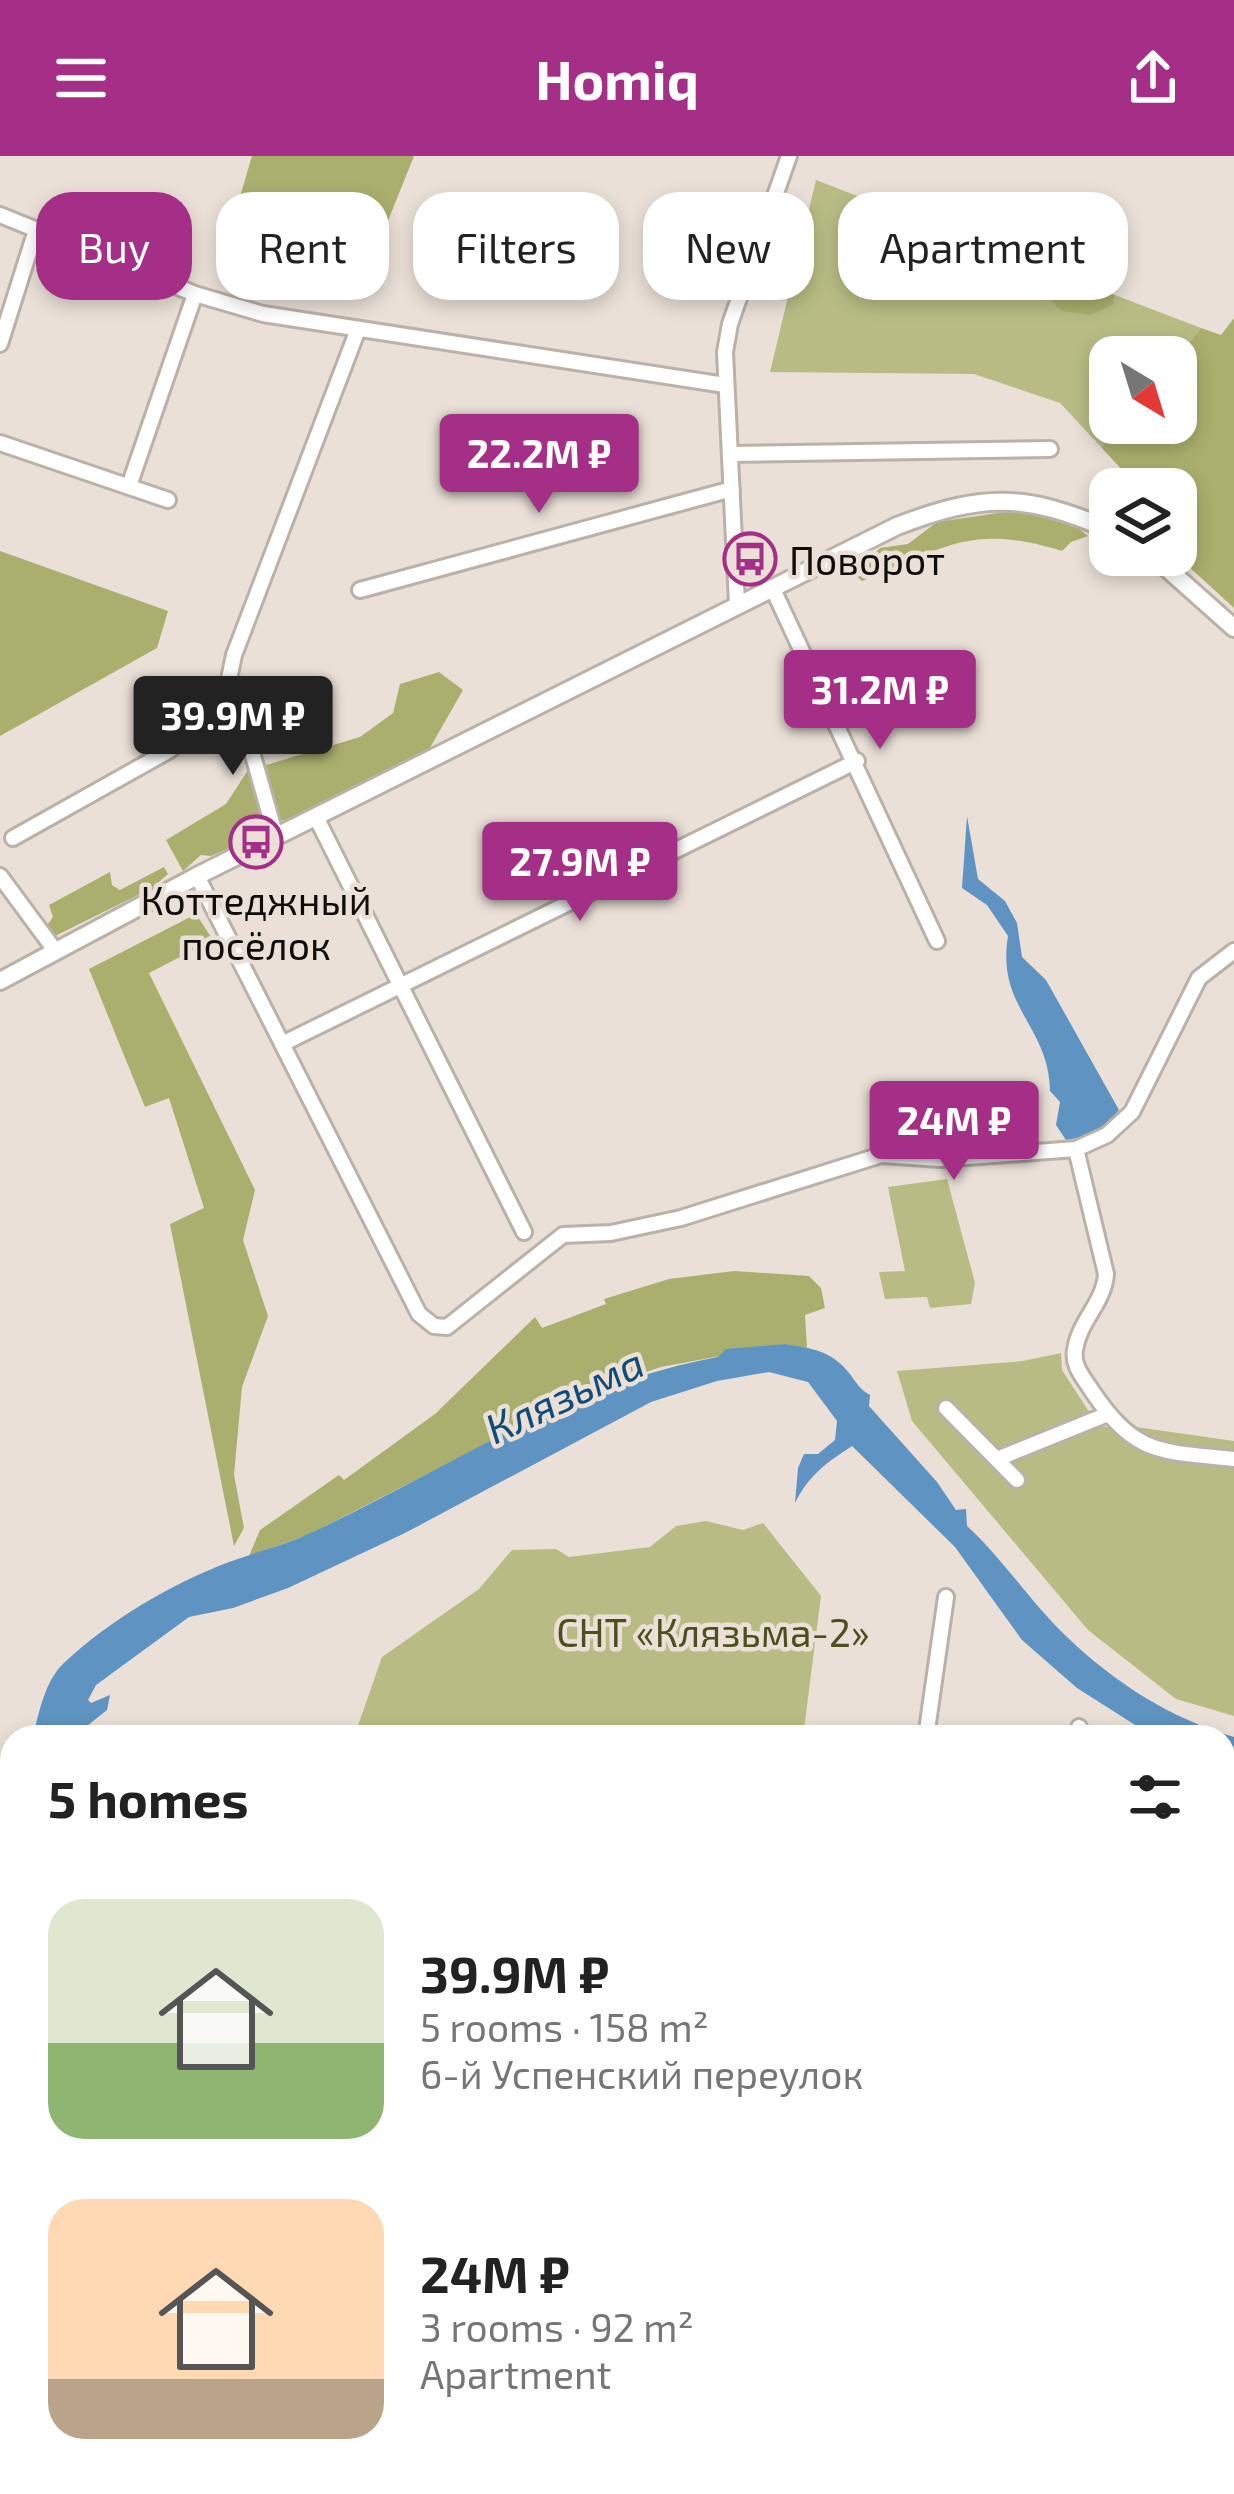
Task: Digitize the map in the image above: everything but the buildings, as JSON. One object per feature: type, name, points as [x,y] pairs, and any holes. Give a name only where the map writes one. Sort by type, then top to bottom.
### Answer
[{"type":"main road","points":[[0,981],[197,876],[897,526],[976,500],[1030,500],[1089,522]]},
{"type":"main road","points":[[1180,576],[1234,628]]},
{"type":"street","points":[[737,604],[725,386],[727,337],[790,156]]},
{"type":"street","points":[[0,215],[36,230],[0,344]]},
{"type":"street","points":[[192,294],[278,318],[357,332],[725,386]]},
{"type":"street","points":[[130,486],[195,295]]},
{"type":"street","points":[[13,838],[170,750],[225,698],[234,655],[357,332]]},
{"type":"street","points":[[0,443],[167,500]]},
{"type":"street","points":[[730,454],[1050,449]]},
{"type":"street","points":[[360,590],[732,489]]},
{"type":"street","points":[[772,587],[937,941]]},
{"type":"street","points":[[225,698],[248,738],[276,837]]},
{"type":"street","points":[[282,1044],[857,761]]},
{"type":"street","points":[[316,817],[524,1232]]},
{"type":"street","points":[[0,876],[54,949]]},
{"type":"street","points":[[197,876],[419,1314],[434,1327],[447,1327],[563,1235],[611,1233],[681,1218],[881,1155],[940,1159],[1076,1149],[1107,1135],[1132,1112],[1199,977],[1234,951]]},
{"type":"street","points":[[1076,1149],[1106,1274],[1105,1292],[1074,1351],[1076,1368],[1121,1432],[1139,1444],[1234,1459]]},
{"type":"street","points":[[946,1408],[1017,1480]]},
{"type":"street","points":[[997,1459],[1108,1414]]},
{"type":"street","points":[[928,1725],[946,1597]]},
{"type":"green space","points":[[252,156],[414,156],[389,218],[389,192],[241,192]]},
{"type":"green space","points":[[816,180],[847,192],[838,192],[838,300],[1114,304],[1114,300],[1128,300],[1201,328],[1194,336],[1089,336],[1089,434],[1060,403],[974,374],[770,372],[787,300],[814,300]]},
{"type":"green space","points":[[1050,300],[1114,300],[1091,315],[1062,311]]},
{"type":"green space","points":[[1234,318],[1234,608],[1197,574],[1197,468],[1120,468],[1101,447],[1197,444],[1194,336],[1201,328],[1221,335]]},
{"type":"green space","points":[[1018,510],[1077,527],[1088,536],[1062,551],[981,539],[938,549],[862,581],[857,577],[859,568],[880,548],[908,544],[937,522]]},
{"type":"green space","points":[[0,551],[168,611],[157,648],[0,736]]},
{"type":"green space","points":[[439,672],[463,690],[427,753],[289,821],[279,820],[264,775],[266,765],[360,737],[393,713],[400,684]]},
{"type":"green space","points":[[248,770],[253,772],[267,831],[211,856],[201,855],[183,871],[166,840],[226,804]]},
{"type":"green space","points":[[164,867],[168,874],[152,888],[53,937],[45,928],[53,917],[49,905],[110,872],[112,885],[120,890]]},
{"type":"green space","points":[[196,914],[213,940],[149,973],[255,1190],[243,1240],[268,1316],[242,1387],[234,1475],[244,1528],[234,1546],[170,1224],[204,1208],[169,1098],[145,1107],[89,969]]},
{"type":"green space","points":[[947,1179],[975,1283],[971,1304],[930,1308],[927,1297],[885,1299],[879,1272],[905,1271],[888,1187]]},
{"type":"green space","points":[[734,1271],[809,1276],[821,1288],[825,1308],[805,1315],[807,1348],[785,1344],[661,1367],[629,1378],[552,1410],[310,1534],[249,1556],[260,1530],[339,1475],[344,1480],[435,1414],[535,1317],[542,1328],[606,1304],[604,1299],[669,1279]]},
{"type":"green space","points":[[1061,1353],[1062,1370],[1099,1427],[1129,1426],[1234,1441],[1234,1716],[1176,1699],[1088,1630],[912,1421],[897,1371],[1023,1361]]},
{"type":"green space","name":"СНТ «Клязьма-2»","points":[[706,1521],[743,1530],[763,1523],[821,1596],[805,1725],[358,1725],[382,1657],[479,1589],[512,1550],[556,1549],[569,1557],[650,1547],[676,1526]]},
{"type":"water","points":[[967,816],[978,879],[1005,901],[1017,923],[1022,957],[1046,980],[1119,1110],[1082,1136],[1066,1140],[1056,1125],[1060,1102],[1050,1091],[1041,1049],[1009,981],[1008,936],[987,905],[962,888]]},
{"type":"water","points":[[785,1344],[835,1360],[870,1395],[869,1406],[956,1510],[966,1509],[967,1526],[1054,1624],[1124,1684],[1201,1725],[1135,1725],[1077,1688],[1022,1640],[955,1547],[852,1446],[819,1470],[795,1503],[804,1454],[818,1454],[835,1440],[837,1421],[808,1382],[769,1372],[717,1381],[651,1402],[405,1533],[288,1588],[233,1608],[189,1617],[96,1685],[88,1700],[91,1703],[110,1695],[107,1710],[88,1725],[36,1725],[58,1669],[101,1632],[163,1592],[315,1531],[561,1407],[664,1369],[718,1357],[726,1349]]},
{"type":"place","name":"Поворот","points":[[750,559]]},
{"type":"place","name":"Коттеджный посёлок","points":[[256,842]]},
{"type":"water label","name":"Клязьма","points":[[564,1394]]}]
